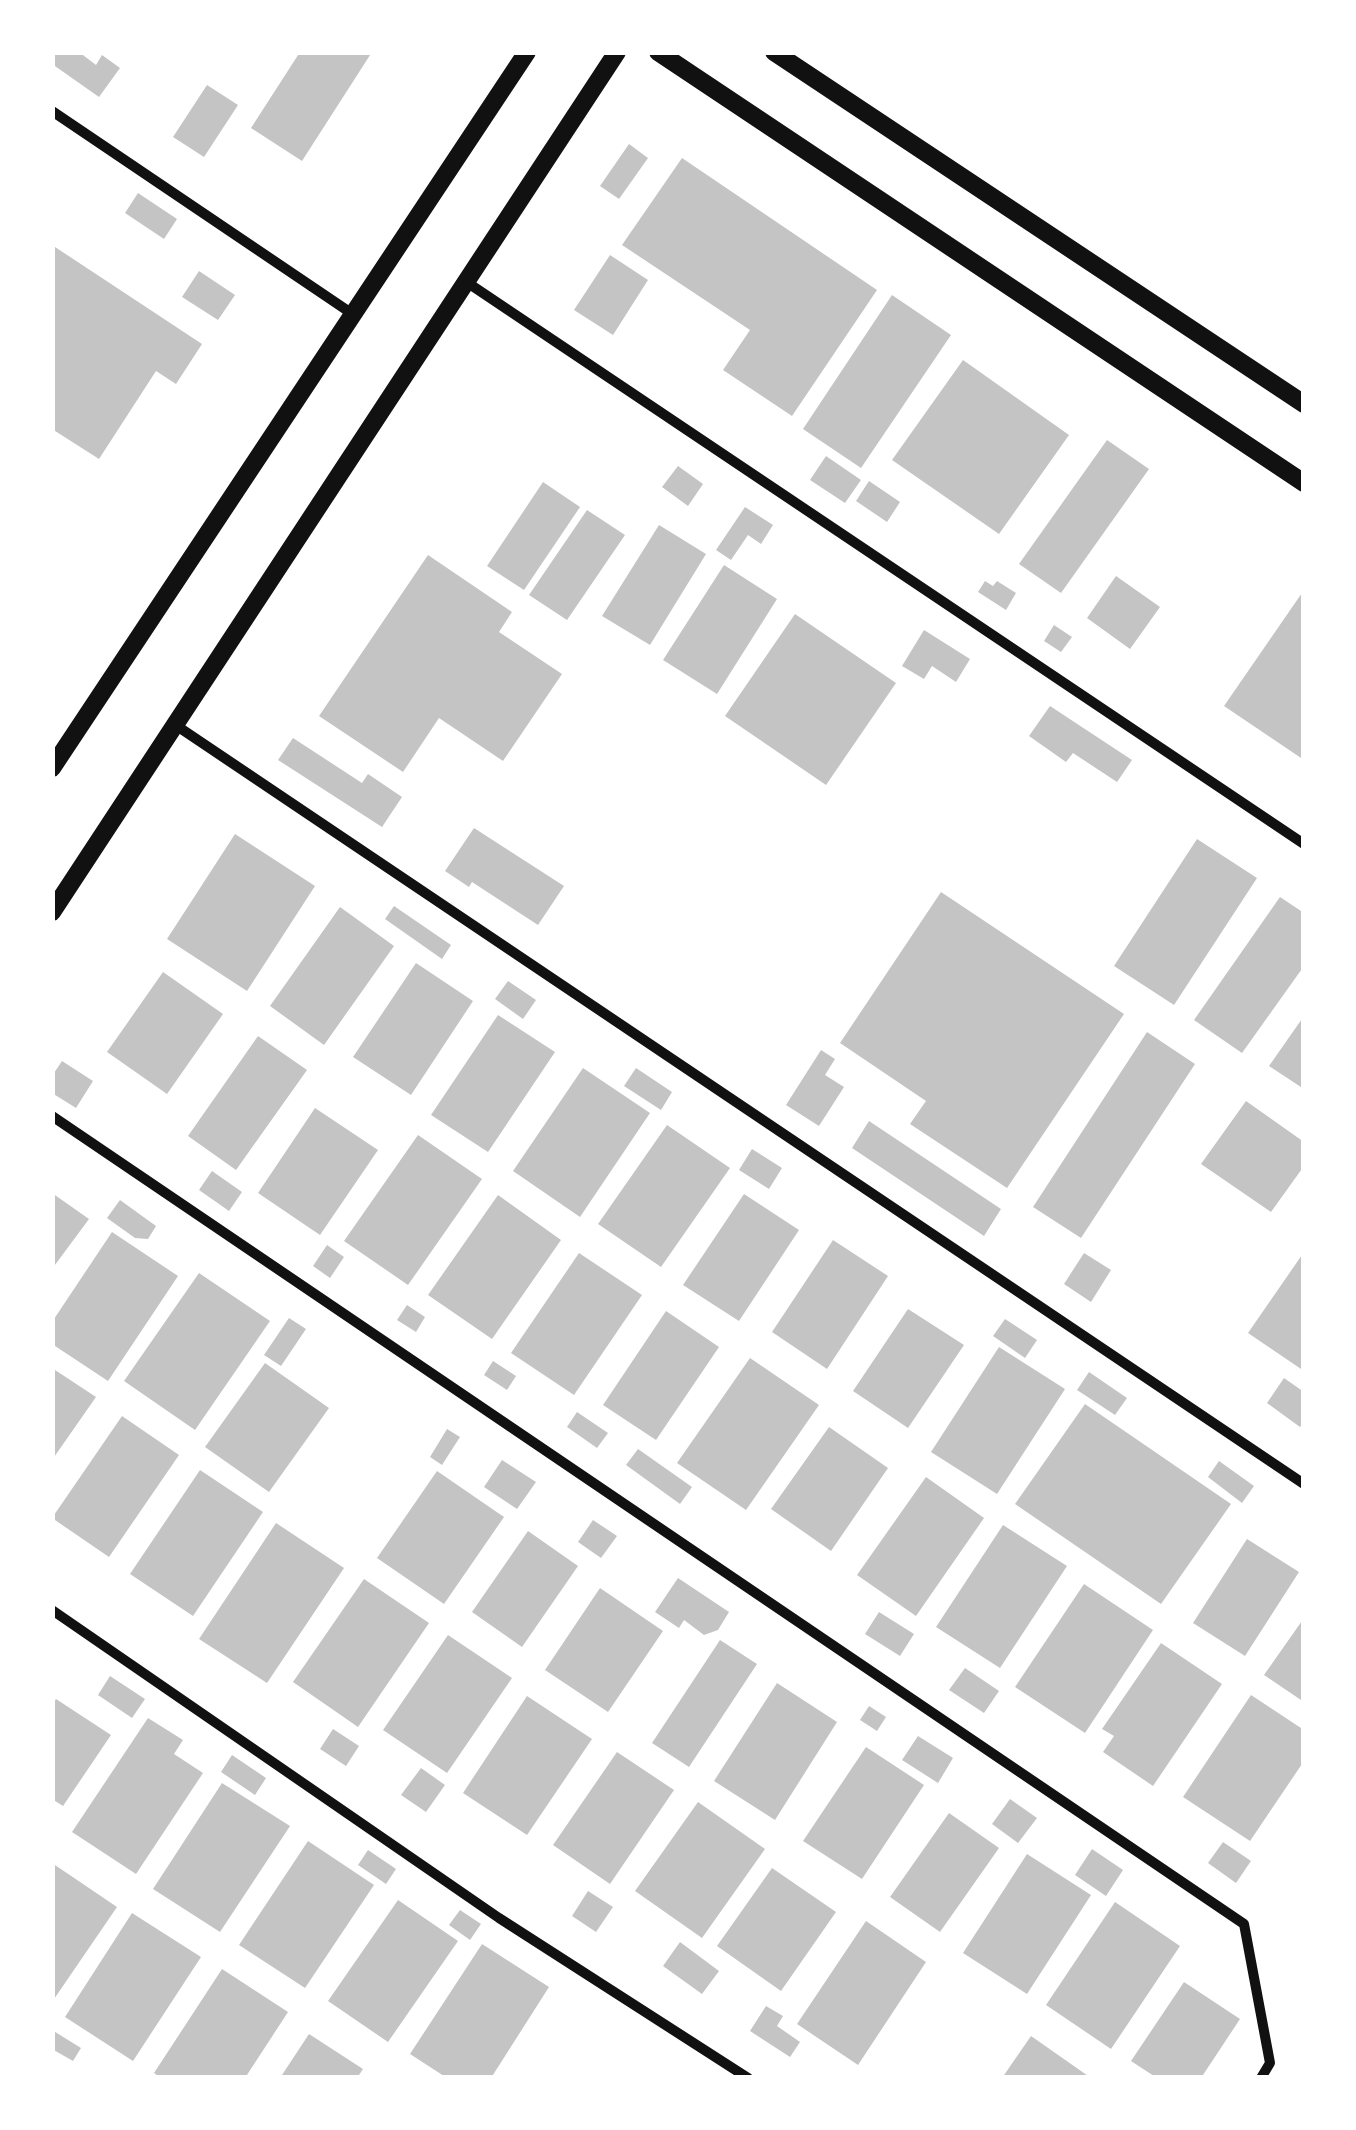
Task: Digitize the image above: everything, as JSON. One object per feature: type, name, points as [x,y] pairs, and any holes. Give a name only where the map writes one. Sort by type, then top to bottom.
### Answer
[{"type":"street","points":[[52,768],[527,52]]},
{"type":"street","points":[[52,912],[617,52]]},
{"type":"street","points":[[658,52],[1304,483]]},
{"type":"street","points":[[774,52],[1304,404]]},
{"type":"street","points":[[52,111],[354,314]]},
{"type":"street","points":[[468,282],[1304,844]]},
{"type":"street","points":[[177,726],[1304,1484]]},
{"type":"street","points":[[52,1116],[1244,1924],[1270,2063],[1261,2078]]},
{"type":"street","points":[[52,1610],[499,1918],[748,2078]]},
{"type":"building","points":[[52,52],[79,52],[96,65],[102,55],[120,68],[99,97],[52,64]]},
{"type":"building","points":[[300,52],[372,52],[302,161],[251,128]]},
{"type":"building","points":[[207,85],[238,105],[204,157],[173,137]]},
{"type":"building","points":[[629,144],[648,158],[619,199],[600,186]]},
{"type":"building","points":[[682,158],[877,290],[792,416],[723,370],[750,330],[622,245]]},
{"type":"building","points":[[138,193],[177,219],[164,239],[125,213]]},
{"type":"building","points":[[52,245],[202,344],[176,384],[156,371],[99,459],[52,429]]},
{"type":"building","points":[[610,255],[648,280],[613,335],[574,310]]},
{"type":"building","points":[[199,271],[235,295],[218,320],[182,297]]},
{"type":"building","points":[[892,295],[951,335],[861,468],[803,429]]},
{"type":"building","points":[[963,360],[1069,435],[999,534],[892,460]]},
{"type":"building","points":[[1107,440],[1149,469],[1061,593],[1019,564]]},
{"type":"building","points":[[826,456],[861,480],[845,503],[810,480]]},
{"type":"building","points":[[678,466],[703,484],[688,506],[662,487]]},
{"type":"building","points":[[869,481],[900,502],[887,522],[856,501]]},
{"type":"building","points":[[543,482],[580,507],[524,590],[487,566]]},
{"type":"building","points":[[745,507],[773,525],[761,544],[748,535],[731,560],[716,550]]},
{"type":"building","points":[[587,510],[625,535],[567,620],[529,595]]},
{"type":"building","points":[[659,525],[706,554],[650,645],[602,616]]},
{"type":"building","points":[[428,555],[512,612],[499,632],[562,674],[503,761],[439,718],[403,772],[319,716]]},
{"type":"building","points":[[724,565],[777,599],[717,694],[663,660]]},
{"type":"building","points":[[1116,576],[1160,607],[1130,649],[1087,618]]},
{"type":"building","points":[[985,581],[993,586],[997,581],[1016,593],[1006,610],[978,592]]},
{"type":"building","points":[[1304,590],[1304,760],[1224,706]]},
{"type":"building","points":[[795,614],[896,683],[826,785],[725,716]]},
{"type":"building","points":[[1054,625],[1072,637],[1061,652],[1044,641]]},
{"type":"building","points":[[924,630],[970,659],[956,682],[932,666],[924,679],[902,666]]},
{"type":"building","points":[[1050,706],[1132,760],[1117,782],[1073,753],[1066,762],[1029,736]]},
{"type":"building","points":[[293,738],[362,783],[368,774],[402,797],[382,827],[278,760]]},
{"type":"building","points":[[474,828],[564,886],[538,925],[472,882],[469,887],[445,871]]},
{"type":"building","points":[[235,834],[315,886],[247,991],[167,939]]},
{"type":"building","points":[[1197,839],[1257,878],[1174,1005],[1114,966]]},
{"type":"building","points":[[941,892],[1124,1014],[1007,1188],[910,1124],[926,1101],[840,1043]]},
{"type":"building","points":[[1280,897],[1304,913],[1304,966],[1242,1053],[1194,1020]]},
{"type":"building","points":[[394,906],[451,945],[442,959],[385,919]]},
{"type":"building","points":[[340,907],[394,946],[324,1045],[270,1006]]},
{"type":"building","points":[[416,963],[473,1001],[411,1095],[353,1057]]},
{"type":"building","points":[[163,972],[223,1014],[167,1094],[107,1052]]},
{"type":"building","points":[[508,981],[536,1000],[523,1019],[495,999]]},
{"type":"building","points":[[498,1015],[555,1052],[488,1152],[431,1115]]},
{"type":"building","points":[[1304,1016],[1304,1089],[1269,1066]]},
{"type":"building","points":[[1147,1032],[1195,1064],[1081,1238],[1033,1207]]},
{"type":"building","points":[[258,1036],[307,1070],[236,1170],[188,1136]]},
{"type":"building","points":[[821,1050],[835,1059],[825,1075],[844,1087],[819,1126],[786,1105]]},
{"type":"building","points":[[62,1061],[93,1081],[76,1108],[52,1093],[52,1076]]},
{"type":"building","points":[[583,1068],[650,1113],[580,1217],[513,1171]]},
{"type":"building","points":[[636,1068],[672,1092],[661,1110],[624,1086]]},
{"type":"building","points":[[1246,1101],[1304,1142],[1304,1166],[1271,1212],[1201,1164]]},
{"type":"building","points":[[315,1108],[378,1150],[320,1235],[258,1193]]},
{"type":"building","points":[[869,1121],[1001,1209],[984,1236],[852,1148]]},
{"type":"building","points":[[667,1125],[730,1168],[661,1267],[598,1224]]},
{"type":"building","points":[[418,1135],[482,1179],[408,1285],[344,1241]]},
{"type":"building","points":[[752,1149],[782,1168],[769,1189],[739,1170]]},
{"type":"building","points":[[212,1171],[242,1192],[229,1211],[199,1190]]},
{"type":"building","points":[[52,1193],[89,1219],[52,1269]]},
{"type":"building","points":[[744,1194],[799,1230],[739,1321],[683,1285]]},
{"type":"building","points":[[498,1195],[561,1240],[492,1339],[428,1295]]},
{"type":"building","points":[[120,1200],[156,1226],[148,1239],[135,1238],[107,1218]]},
{"type":"building","points":[[112,1232],[178,1276],[108,1381],[52,1344],[52,1322]]},
{"type":"building","points":[[833,1240],[888,1276],[827,1369],[772,1332]]},
{"type":"building","points":[[327,1245],[344,1257],[330,1278],[313,1266]]},
{"type":"building","points":[[1304,1252],[1304,1371],[1248,1333]]},
{"type":"building","points":[[579,1253],[642,1295],[574,1395],[511,1353]]},
{"type":"building","points":[[1084,1253],[1111,1270],[1091,1302],[1064,1284]]},
{"type":"building","points":[[199,1273],[270,1321],[195,1430],[124,1381]]},
{"type":"building","points":[[407,1305],[425,1317],[416,1332],[397,1320]]},
{"type":"building","points":[[908,1309],[964,1345],[908,1428],[853,1391]]},
{"type":"building","points":[[666,1311],[719,1347],[656,1440],[603,1405]]},
{"type":"building","points":[[289,1318],[306,1329],[281,1366],[264,1355]]},
{"type":"building","points":[[1005,1319],[1037,1340],[1025,1358],[993,1336]]},
{"type":"building","points":[[999,1347],[1065,1389],[997,1494],[931,1452]]},
{"type":"building","points":[[750,1358],[819,1405],[746,1510],[677,1463]]},
{"type":"building","points":[[493,1361],[516,1376],[507,1390],[484,1375]]},
{"type":"building","points":[[265,1363],[329,1408],[269,1492],[205,1447]]},
{"type":"building","points":[[52,1368],[96,1397],[52,1460]]},
{"type":"building","points":[[1089,1372],[1127,1398],[1115,1415],[1077,1390]]},
{"type":"building","points":[[1284,1378],[1304,1392],[1304,1422],[1300,1427],[1267,1403]]},
{"type":"building","points":[[1085,1404],[1231,1504],[1161,1604],[1015,1504]]},
{"type":"building","points":[[577,1412],[608,1433],[597,1448],[567,1427]]},
{"type":"building","points":[[122,1416],[179,1455],[109,1557],[52,1518]]},
{"type":"building","points":[[829,1427],[888,1468],[831,1551],[771,1509]]},
{"type":"building","points":[[447,1429],[460,1437],[442,1465],[430,1457]]},
{"type":"building","points":[[638,1449],[692,1487],[680,1504],[626,1465]]},
{"type":"building","points":[[502,1460],[536,1482],[517,1509],[484,1487]]},
{"type":"building","points":[[1219,1461],[1254,1486],[1242,1503],[1208,1477]]},
{"type":"building","points":[[200,1470],[263,1512],[193,1616],[130,1574]]},
{"type":"building","points":[[437,1471],[504,1517],[444,1604],[377,1558]]},
{"type":"building","points":[[926,1477],[984,1518],[916,1616],[857,1575]]},
{"type":"building","points":[[593,1520],[617,1536],[601,1558],[578,1542]]},
{"type":"building","points":[[276,1523],[344,1568],[267,1683],[199,1639]]},
{"type":"building","points":[[1003,1525],[1067,1566],[1000,1668],[936,1627]]},
{"type":"building","points":[[528,1531],[578,1566],[522,1647],[472,1612]]},
{"type":"building","points":[[1247,1539],[1299,1572],[1245,1656],[1193,1623]]},
{"type":"building","points":[[678,1578],[729,1612],[718,1630],[704,1635],[684,1620],[679,1628],[655,1612]]},
{"type":"building","points":[[364,1579],[429,1623],[358,1727],[293,1682]]},
{"type":"building","points":[[1084,1584],[1153,1630],[1085,1733],[1015,1687]]},
{"type":"building","points":[[600,1588],[663,1631],[608,1712],[545,1670]]},
{"type":"building","points":[[879,1612],[914,1634],[900,1656],[865,1634]]},
{"type":"building","points":[[1304,1618],[1304,1702],[1264,1675]]},
{"type":"building","points":[[448,1635],[512,1678],[447,1773],[383,1730]]},
{"type":"building","points":[[720,1640],[757,1664],[689,1767],[652,1743]]},
{"type":"building","points":[[1161,1643],[1222,1684],[1153,1786],[1103,1752],[1114,1736],[1102,1729]]},
{"type":"building","points":[[965,1668],[999,1691],[984,1713],[949,1690]]},
{"type":"building","points":[[110,1676],[145,1699],[132,1718],[98,1695]]},
{"type":"building","points":[[777,1683],[837,1722],[775,1820],[714,1781]]},
{"type":"building","points":[[1251,1695],[1304,1730],[1304,1761],[1250,1841],[1183,1797]]},
{"type":"building","points":[[527,1696],[592,1739],[527,1835],[463,1793]]},
{"type":"building","points":[[56,1699],[111,1735],[63,1806],[52,1799],[52,1705]]},
{"type":"building","points":[[869,1706],[886,1717],[877,1731],[860,1720]]},
{"type":"building","points":[[148,1718],[183,1740],[174,1754],[203,1773],[136,1874],[72,1832]]},
{"type":"building","points":[[333,1729],[359,1746],[346,1766],[320,1749]]},
{"type":"building","points":[[918,1736],[953,1758],[938,1783],[902,1760]]},
{"type":"building","points":[[866,1747],[924,1785],[862,1879],[803,1841]]},
{"type":"building","points":[[617,1752],[674,1790],[610,1884],[553,1845]]},
{"type":"building","points":[[232,1755],[266,1778],[255,1795],[221,1772]]},
{"type":"building","points":[[421,1768],[445,1785],[426,1812],[401,1795]]},
{"type":"building","points":[[222,1783],[290,1826],[220,1932],[153,1889]]},
{"type":"building","points":[[1010,1799],[1037,1818],[1018,1843],[992,1824]]},
{"type":"building","points":[[698,1802],[765,1849],[702,1938],[635,1891]]},
{"type":"building","points":[[949,1813],[999,1848],[940,1932],[890,1897]]},
{"type":"building","points":[[308,1841],[374,1885],[305,1988],[239,1945]]},
{"type":"building","points":[[1223,1842],[1251,1861],[1236,1883],[1208,1863]]},
{"type":"building","points":[[1092,1849],[1123,1870],[1106,1896],[1075,1875]]},
{"type":"building","points":[[368,1850],[396,1869],[386,1884],[358,1865]]},
{"type":"building","points":[[1027,1854],[1091,1895],[1027,1994],[963,1953]]},
{"type":"building","points":[[52,1863],[117,1907],[52,2002]]},
{"type":"building","points":[[772,1868],[836,1912],[781,1991],[717,1946]]},
{"type":"building","points":[[588,1891],[613,1907],[596,1932],[572,1916]]},
{"type":"building","points":[[398,1900],[458,1941],[388,2042],[328,2001]]},
{"type":"building","points":[[1115,1902],[1180,1946],[1111,2049],[1046,2005]]},
{"type":"building","points":[[460,1910],[481,1924],[470,1940],[449,1925]]},
{"type":"building","points":[[132,1913],[201,1957],[133,2061],[65,2017]]},
{"type":"building","points":[[866,1921],[926,1962],[858,2065],[797,2024]]},
{"type":"building","points":[[680,1942],[719,1971],[702,1994],[663,1966]]},
{"type":"building","points":[[482,1944],[549,1987],[491,2078],[447,2078],[410,2054]]},
{"type":"building","points":[[222,1969],[288,2012],[245,2078],[161,2078],[154,2073]]},
{"type":"building","points":[[1184,1982],[1240,2019],[1201,2078],[1157,2078],[1131,2061]]},
{"type":"building","points":[[766,2006],[783,2016],[777,2026],[800,2042],[790,2057],[750,2031]]},
{"type":"building","points":[[52,2030],[81,2048],[73,2061],[52,2049]]},
{"type":"building","points":[[309,2034],[363,2069],[357,2078],[280,2078]]},
{"type":"building","points":[[1031,2036],[1091,2078],[1002,2078]]}]
